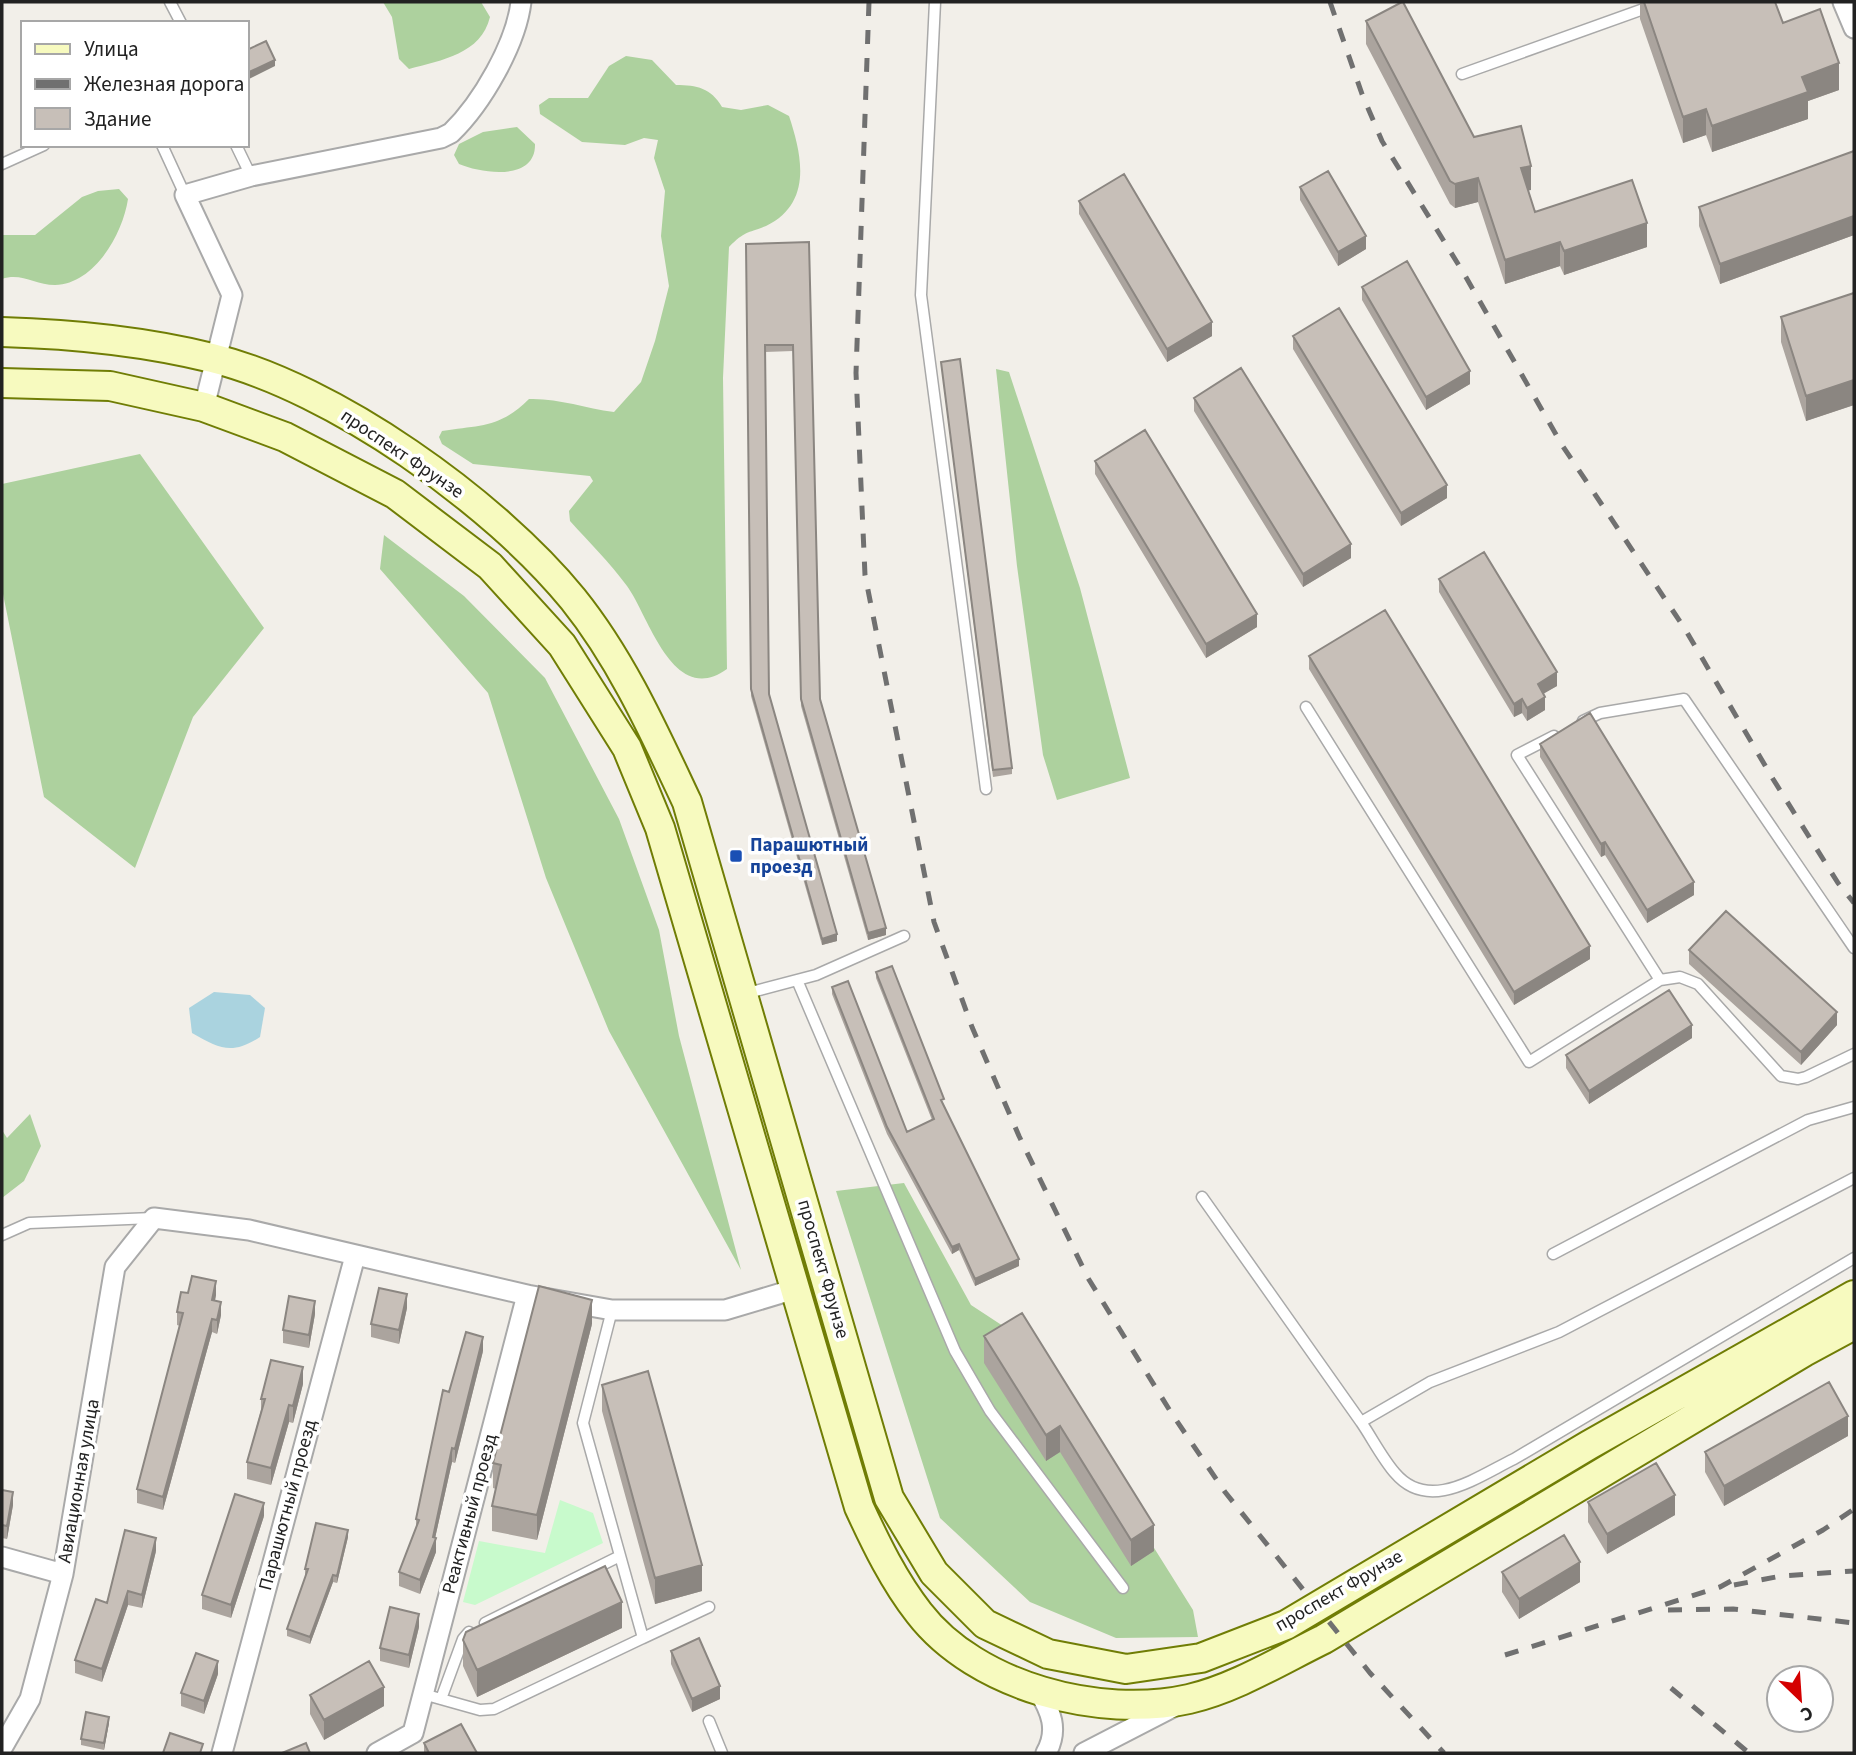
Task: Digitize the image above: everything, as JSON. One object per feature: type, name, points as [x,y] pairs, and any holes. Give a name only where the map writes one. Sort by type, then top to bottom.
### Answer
[{"type":"main road","name":"проспект Фрунзе","points":[[2,332],[55,334],[145,344],[214,359],[270,379],[348,416],[433,470],[510,532],[573,600],[636,694],[687,802],[889,1498],[934,1573],[985,1624],[1048,1654],[1126,1669],[1201,1658],[1286,1625],[1589,1445],[1854,1295]]},
{"type":"main road","name":"проспект Фрунзе","points":[[2,383],[110,386],[204,407],[285,437],[395,494],[490,566],[562,645],[627,748],[660,828],[859,1507],[880,1553],[920,1615],[962,1652],[997,1674],[1055,1697],[1128,1706],[1189,1699],[1246,1678],[1324,1639],[1804,1352],[1854,1325]]},
{"type":"street","points":[[204,407],[232,295],[185,195],[251,176],[441,138],[451,133],[510,48],[518,23],[520,2]]},
{"type":"street","points":[[1843,2],[1854,28]]},
{"type":"street","points":[[154,1218],[249,1230],[527,1295],[612,1310],[724,1310],[795,1289]]},
{"type":"street","name":"Авиационная улица","points":[[2,1748],[30,1699],[63,1574],[115,1267],[154,1218]]},
{"type":"street","name":"Парашютный проезд","points":[[222,1753],[355,1256]]},
{"type":"street","name":"Реактивный проезд","points":[[377,1753],[413,1733],[432,1696],[527,1295]]},
{"type":"street","points":[[2,1557],[63,1574]]},
{"type":"street","points":[[1038,1690],[1051,1711],[1054,1729],[1046,1753]]},
{"type":"street","points":[[1084,1753],[1189,1699]]},
{"type":"lane","points":[[170,2],[179,21]]},
{"type":"lane","points":[[935,2],[921,295],[986,789]]},
{"type":"lane","points":[[1462,74],[1662,2]]},
{"type":"lane","points":[[2,164],[40,147]]},
{"type":"lane","points":[[163,147],[185,195]]},
{"type":"lane","points":[[237,147],[251,176]]},
{"type":"lane","points":[[1576,725],[1600,713],[1684,699],[1854,948]]},
{"type":"lane","points":[[1306,707],[1530,1062],[1660,981],[1680,977],[1698,984],[1781,1076],[1798,1079],[1806,1077],[1854,1054]]},
{"type":"lane","points":[[1564,731],[1517,755],[1660,981]]},
{"type":"lane","points":[[743,994],[797,980],[904,936]]},
{"type":"lane","points":[[797,980],[955,1351],[990,1411],[1123,1588]]},
{"type":"lane","points":[[1553,1254],[1808,1120],[1854,1107]]},
{"type":"lane","points":[[1362,1422],[1430,1382],[1559,1332],[1854,1178]]},
{"type":"lane","points":[[1202,1197],[1362,1422],[1395,1474],[1412,1487],[1433,1492],[1453,1488],[1514,1459],[1854,1258]]},
{"type":"lane","points":[[2,1235],[29,1223],[154,1218]]},
{"type":"lane","points":[[612,1310],[583,1423],[643,1638]]},
{"type":"lane","points":[[620,1556],[468,1633],[432,1696],[480,1710],[494,1709],[709,1607]]},
{"type":"lane","points":[[709,1721],[722,1753]]},
{"type":"green space","points":[[383,2],[481,2],[490,17],[478,39],[469,47],[458,54],[409,69],[399,59],[392,17]]},
{"type":"green space","points":[[626,56],[652,60],[676,85],[703,89],[722,107],[741,110],[768,105],[789,116],[798,146],[800,177],[791,205],[781,216],[766,226],[743,235],[729,247],[723,378],[727,669],[708,678],[692,677],[677,668],[654,636],[627,586],[570,521],[569,511],[593,481],[590,476],[473,464],[442,444],[439,437],[442,431],[479,426],[499,420],[529,399],[614,412],[641,382],[669,286],[661,236],[665,191],[654,158],[658,140],[644,138],[625,145],[582,142],[540,114],[539,105],[549,98],[588,98],[609,66]]},
{"type":"green space","points":[[517,127],[535,144],[533,156],[527,164],[518,169],[494,172],[469,168],[459,164],[454,155],[459,144],[483,132]]},
{"type":"green space","points":[[119,189],[128,199],[120,227],[105,254],[83,276],[55,285],[15,277],[2,279],[2,235],[35,235],[82,197],[98,191]]},
{"type":"green space","points":[[996,369],[1009,372],[1080,588],[1130,778],[1057,800],[1043,755],[1017,566]]},
{"type":"green space","points":[[140,454],[264,628],[193,717],[135,868],[44,797],[2,589],[2,484]]},
{"type":"green space","points":[[384,535],[464,596],[545,678],[619,819],[659,930],[679,1036],[741,1270],[609,1031],[546,878],[488,693],[380,569]]},
{"type":"green space","points":[[30,1114],[41,1146],[24,1181],[2,1198],[2,1130],[7,1138]]},
{"type":"green space","points":[[904,1183],[971,1305],[1023,1339],[1193,1610],[1198,1637],[1116,1638],[1030,1602],[940,1518],[836,1191]]},
{"type":"green space","points":[[560,1500],[593,1513],[603,1543],[475,1605],[463,1602],[479,1541],[545,1553]]},
{"type":"water","points":[[214,992],[250,995],[265,1008],[260,1037],[242,1046],[226,1048],[192,1033],[189,1008]]},
{"type":"building","points":[[1403,2],[1474,137],[1521,126],[1531,166],[1521,168],[1535,212],[1632,180],[1647,223],[1564,251],[1560,242],[1505,260],[1478,178],[1455,184],[1450,181],[1366,21]]},
{"type":"building","points":[[1644,2],[1775,2],[1783,23],[1820,9],[1839,63],[1802,77],[1808,92],[1712,126],[1706,109],[1683,117]]},
{"type":"building","points":[[266,41],[275,60],[248,73],[248,50]]},
{"type":"building","points":[[1854,151],[1854,216],[1720,264],[1699,207]]},
{"type":"building","points":[[1328,171],[1366,236],[1338,252],[1300,187]]},
{"type":"building","points":[[1124,174],[1212,322],[1167,349],[1079,201]]},
{"type":"building","points":[[809,242],[820,699],[886,928],[868,933],[801,699],[793,345],[765,345],[769,694],[837,934],[822,939],[751,689],[746,244]]},
{"type":"building","points":[[1407,261],[1470,371],[1426,397],[1362,287]]},
{"type":"building","points":[[1854,293],[1854,380],[1806,396],[1781,317]]},
{"type":"building","points":[[1339,308],[1447,485],[1401,513],[1293,336]]},
{"type":"building","points":[[960,359],[1012,768],[993,770],[941,362]]},
{"type":"building","points":[[1241,368],[1351,544],[1303,574],[1194,398]]},
{"type":"building","points":[[1145,430],[1257,614],[1206,644],[1095,461]]},
{"type":"building","points":[[1484,552],[1557,672],[1538,684],[1545,697],[1527,708],[1522,699],[1514,704],[1439,579]]},
{"type":"building","points":[[1385,610],[1590,946],[1514,992],[1309,656]]},
{"type":"building","points":[[1590,713],[1694,882],[1647,910],[1605,842],[1601,844],[1540,744]]},
{"type":"building","points":[[1726,911],[1837,1012],[1801,1052],[1689,950]]},
{"type":"building","points":[[892,966],[944,1099],[941,1100],[1019,1259],[975,1279],[959,1244],[952,1247],[887,1127],[832,987],[848,981],[907,1132],[934,1119],[876,972]]},
{"type":"building","points":[[1669,990],[1692,1025],[1589,1091],[1566,1055]]},
{"type":"building","points":[[192,1276],[216,1281],[212,1300],[221,1302],[217,1320],[212,1319],[163,1497],[137,1489],[183,1313],[177,1312],[181,1292],[188,1293]]},
{"type":"building","points":[[539,1286],[592,1300],[537,1515],[492,1506],[501,1465],[493,1463]]},
{"type":"building","points":[[379,1288],[407,1294],[399,1330],[371,1324]]},
{"type":"building","points":[[289,1296],[315,1301],[309,1335],[283,1330]]},
{"type":"building","points":[[1022,1313],[1154,1525],[1131,1540],[1060,1426],[1046,1435],[984,1336]]},
{"type":"building","points":[[466,1332],[483,1337],[455,1449],[452,1448],[433,1537],[436,1538],[420,1580],[399,1572],[419,1520],[416,1519],[443,1390],[449,1392]]},
{"type":"building","points":[[271,1360],[303,1367],[293,1406],[289,1405],[271,1468],[247,1462],[265,1399],[261,1399]]},
{"type":"building","points":[[648,1371],[702,1565],[655,1578],[602,1385]]},
{"type":"building","points":[[1829,1382],[1848,1416],[1724,1486],[1705,1452]]},
{"type":"building","points":[[1656,1463],[1675,1495],[1607,1534],[1588,1502]]},
{"type":"building","points":[[2,1490],[13,1492],[7,1526],[2,1525]]},
{"type":"building","points":[[235,1494],[264,1503],[231,1605],[202,1595]]},
{"type":"building","points":[[316,1523],[348,1530],[337,1576],[333,1575],[310,1637],[287,1629],[308,1569],[305,1569]]},
{"type":"building","points":[[125,1530],[156,1538],[142,1595],[128,1591],[102,1669],[75,1660],[96,1599],[107,1603]]},
{"type":"building","points":[[1564,1535],[1580,1562],[1519,1599],[1502,1572]]},
{"type":"building","points":[[605,1566],[622,1602],[477,1670],[463,1640],[466,1632]]},
{"type":"building","points":[[390,1607],[419,1614],[409,1655],[380,1648]]},
{"type":"building","points":[[699,1638],[720,1686],[692,1699],[671,1651]]},
{"type":"building","points":[[196,1653],[218,1661],[204,1701],[181,1693]]},
{"type":"building","points":[[369,1661],[384,1687],[324,1720],[310,1695]]},
{"type":"building","points":[[86,1712],[109,1717],[104,1743],[81,1739]]},
{"type":"building","points":[[461,1724],[477,1753],[429,1753],[424,1743]]},
{"type":"building","points":[[170,1733],[203,1744],[200,1753],[163,1753]]},
{"type":"building","points":[[306,1743],[310,1753],[282,1753]]},
{"type":"railway","points":[[869,2],[856,373],[865,575],[934,922],[972,1027],[1019,1136],[1088,1278],[1172,1414],[1225,1492],[1370,1673],[1444,1753]]},
{"type":"railway","points":[[1330,2],[1362,94],[1382,141],[1463,272],[1562,445],[1685,629],[1773,779],[1838,883],[1854,903]]},
{"type":"railway","points":[[1505,1655],[1720,1587],[1823,1530],[1854,1509]]},
{"type":"railway","points":[[1734,1585],[1781,1576],[1854,1571]]},
{"type":"railway","points":[[1668,1610],[1733,1609],[1854,1623]]},
{"type":"railway","points":[[1671,1688],[1749,1753]]},
{"type":"place","name":"Парашютный проезд","points":[[736,856]]}]
